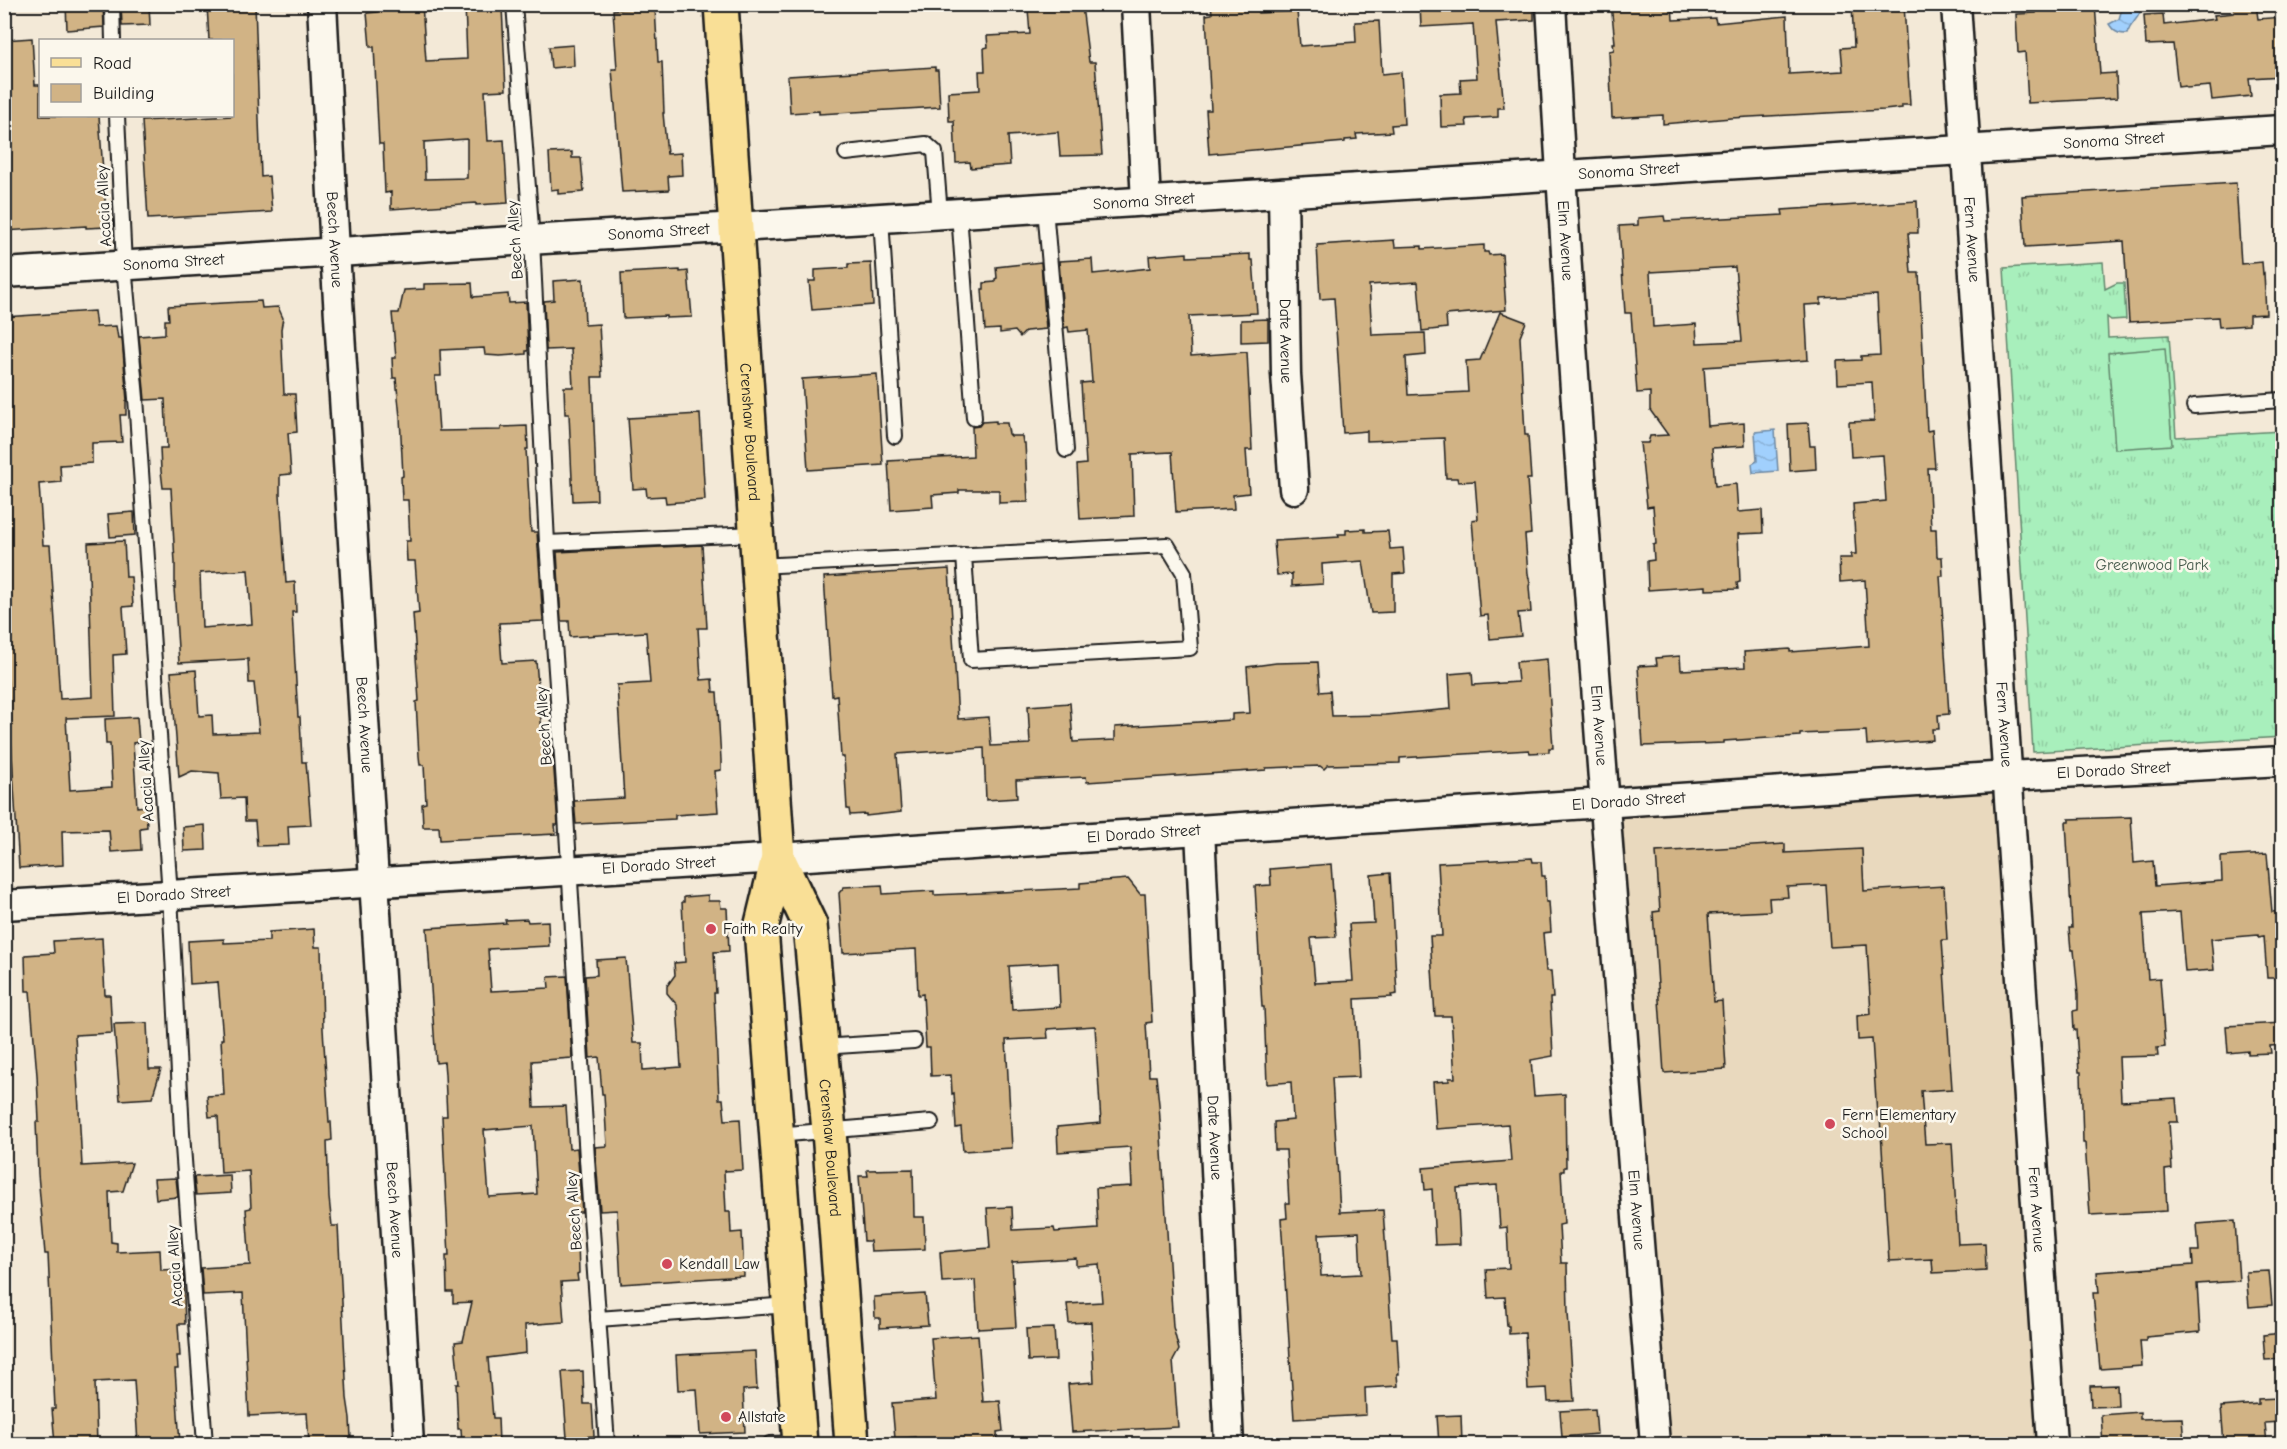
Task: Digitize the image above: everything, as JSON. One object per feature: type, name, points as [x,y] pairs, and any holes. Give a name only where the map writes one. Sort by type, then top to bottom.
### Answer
[{"type":"main road","name":"Crenshaw Boulevard","points":[[721,4],[778,858],[761,928],[789,1305],[790,1444]]},
{"type":"main road","name":"Crenshaw Boulevard","points":[[778,858],[810,925],[829,1131],[852,1444]]},
{"type":"street","name":"Beech Avenue","points":[[322,4],[335,252],[408,1444]]},
{"type":"street","points":[[1136,4],[1146,202]]},
{"type":"street","name":"Elm Avenue","points":[[1551,4],[1604,803],[1655,1444]]},
{"type":"street","name":"Fern Avenue","points":[[1956,4],[2052,1444]]},
{"type":"street","name":"Sonoma Street","points":[[4,273],[2283,130]]},
{"type":"street","name":"Date Avenue","points":[[1283,193],[1286,374],[1294,489]]},
{"type":"street","name":"El Dorado Street","points":[[4,905],[778,858],[2008,776],[2283,761]]},
{"type":"street","name":"Date Avenue","points":[[1200,830],[1229,1444]]},
{"type":"lane","points":[[112,4],[113,39]]},
{"type":"lane","name":"Beech Alley","points":[[514,4],[532,240],[548,543],[607,1444]]},
{"type":"lane","name":"Acacia Alley","points":[[117,117],[124,266],[136,398],[170,895],[182,1133],[205,1444]]},
{"type":"lane","points":[[846,153],[926,144],[934,152],[949,214],[974,418]]},
{"type":"lane","points":[[1044,208],[1066,450]]},
{"type":"lane","points":[[881,218],[895,436]]},
{"type":"lane","points":[[2194,406],[2283,400]]},
{"type":"lane","points":[[548,543],[756,534]]},
{"type":"lane","points":[[758,566],[964,555],[1167,545],[1184,573],[1190,648],[971,660],[964,555]]},
{"type":"lane","points":[[821,1047],[914,1041]]},
{"type":"lane","points":[[776,1134],[931,1122]]},
{"type":"lane","points":[[598,1318],[789,1305]]},
{"type":"shaded area","name":"Fern Elementary School","points":[[2008,776],[2052,1444],[1655,1444],[1604,803]]},
{"type":"green space","name":"Greenwood Park","points":[[2103,262],[2105,289],[2117,283],[2124,283],[2126,319],[2111,320],[2107,317],[2108,338],[2169,335],[2176,437],[2282,431],[2282,737],[2033,752],[2004,268]]},
{"type":"green space","points":[[2165,348],[2172,445],[2115,449],[2108,353]]},
{"type":"water","points":[[2123,5],[2151,5],[2140,12],[2127,34],[2116,32],[2109,24],[2119,19]]},
{"type":"water","points":[[1775,430],[1778,471],[1753,473],[1752,464],[1757,461],[1755,432]]},
{"type":"building","points":[[66,4],[103,4],[104,27],[67,30]]},
{"type":"building","points":[[121,4],[149,4],[150,25],[122,26]]},
{"type":"building","points":[[255,4],[261,177],[269,176],[272,212],[148,219],[142,121],[234,117],[234,39],[209,39],[207,5]]},
{"type":"building","points":[[377,4],[422,4],[426,61],[467,59],[465,4],[492,4],[493,8],[502,7],[506,90],[485,91],[488,141],[504,140],[508,203],[391,209],[391,192],[385,193],[383,144],[379,144],[374,47],[370,47],[367,13],[377,12]],"holes":[[[467,139],[467,178],[425,179],[424,142]]]},
{"type":"building","points":[[1211,4],[1258,4],[1258,13],[1297,11],[1300,46],[1356,42],[1355,22],[1379,21],[1382,74],[1401,72],[1404,124],[1391,125],[1392,132],[1356,134],[1357,139],[1345,140],[1345,142],[1209,154],[1206,110],[1211,110],[1206,15],[1212,14]]},
{"type":"building","points":[[1420,4],[1534,4],[1534,20],[1496,22],[1504,108],[1498,108],[1498,117],[1466,119],[1467,126],[1441,127],[1440,94],[1461,93],[1460,79],[1477,78],[1473,24],[1421,27]]},
{"type":"building","points":[[1611,4],[1672,4],[1673,20],[1715,18],[1716,23],[1787,16],[1789,74],[1843,71],[1841,48],[1854,47],[1852,4],[1904,4],[1910,105],[1884,110],[1663,124],[1663,115],[1612,118],[1609,51],[1614,50],[1613,43],[1615,43]]},
{"type":"building","points":[[2036,4],[2095,4],[2100,74],[2116,73],[2117,98],[2028,103],[2025,52],[2018,53],[2016,14],[2036,13]]},
{"type":"building","points":[[2233,4],[2256,4],[2258,19],[2283,17],[2283,76],[2249,78],[2251,96],[2212,100],[2210,86],[2178,87],[2173,44],[2146,45],[2144,15],[2163,14],[2164,25],[2215,19],[2214,15],[2234,13]]},
{"type":"building","points":[[1082,6],[1089,62],[1095,62],[1102,155],[1060,156],[1058,132],[1008,136],[1010,165],[971,168],[970,162],[956,163],[954,121],[949,121],[948,92],[980,90],[979,71],[985,71],[984,48],[988,47],[987,36],[1030,34],[1028,9]]},
{"type":"building","points":[[655,7],[658,62],[662,62],[667,154],[681,153],[682,175],[668,176],[669,190],[622,192],[612,69],[617,69],[613,10]]},
{"type":"building","points":[[32,38],[35,85],[39,85],[39,117],[99,117],[107,227],[86,228],[86,226],[4,231],[4,40]]},
{"type":"building","points":[[573,45],[574,66],[551,68],[549,47]]},
{"type":"building","points":[[935,67],[935,70],[938,70],[940,107],[819,114],[819,111],[790,113],[788,76]]},
{"type":"building","points":[[572,152],[572,158],[581,158],[584,192],[558,194],[558,189],[551,190],[549,153]]},
{"type":"building","points":[[2236,183],[2241,264],[2262,262],[2264,273],[2266,314],[2249,315],[2249,325],[2219,327],[2218,317],[2129,322],[2124,241],[2025,247],[2022,196]]},
{"type":"building","points":[[1917,201],[1918,233],[1908,233],[1911,273],[1919,273],[1927,431],[1932,430],[1935,468],[1928,468],[1931,529],[1936,529],[1937,557],[1942,557],[1943,576],[1940,576],[1949,714],[1938,715],[1939,729],[1932,729],[1933,740],[1867,745],[1866,731],[1800,734],[1800,736],[1724,741],[1724,743],[1643,746],[1638,666],[1657,665],[1656,658],[1680,656],[1681,670],[1745,667],[1744,652],[1790,649],[1790,652],[1869,646],[1865,580],[1840,582],[1839,558],[1852,558],[1851,554],[1856,554],[1853,504],[1886,501],[1883,455],[1851,457],[1849,422],[1874,421],[1872,382],[1838,384],[1837,361],[1861,360],[1861,356],[1880,355],[1877,295],[1821,298],[1821,304],[1805,305],[1808,360],[1704,367],[1708,426],[1744,423],[1745,446],[1712,448],[1715,486],[1736,484],[1738,512],[1762,510],[1763,533],[1738,534],[1740,582],[1737,583],[1738,589],[1706,590],[1706,586],[1648,590],[1647,561],[1654,560],[1653,545],[1656,544],[1653,506],[1647,507],[1640,443],[1648,443],[1650,436],[1668,435],[1650,410],[1650,392],[1637,393],[1631,313],[1625,313],[1619,226],[1638,225],[1638,218],[1664,216],[1665,221],[1783,215],[1782,210]],"holes":[[[1735,267],[1742,341],[1697,343],[1696,324],[1653,327],[1650,272]]]},
{"type":"building","points":[[1394,240],[1395,247],[1422,246],[1422,249],[1484,245],[1484,252],[1488,252],[1489,255],[1502,254],[1506,310],[1446,315],[1447,328],[1422,331],[1418,282],[1369,285],[1372,335],[1425,333],[1426,355],[1406,357],[1408,395],[1468,392],[1466,361],[1480,360],[1500,312],[1526,322],[1520,337],[1525,435],[1528,435],[1531,479],[1527,479],[1531,534],[1525,535],[1531,612],[1518,613],[1521,636],[1490,639],[1488,615],[1480,616],[1472,520],[1478,519],[1475,481],[1458,482],[1457,478],[1446,478],[1444,438],[1367,441],[1367,431],[1343,433],[1334,298],[1320,299],[1317,245]]},
{"type":"building","points":[[1187,253],[1187,257],[1250,254],[1250,260],[1253,260],[1257,313],[1189,316],[1191,356],[1247,352],[1252,450],[1246,450],[1249,493],[1233,495],[1234,509],[1176,512],[1172,452],[1132,454],[1134,516],[1080,519],[1077,465],[1086,464],[1081,383],[1092,382],[1088,330],[1069,332],[1068,327],[1064,328],[1059,261],[1092,259],[1093,274],[1150,268],[1149,256]]},
{"type":"building","points":[[1041,262],[1046,329],[1026,331],[1020,337],[1015,331],[1000,333],[1000,329],[985,330],[982,289],[984,289],[984,283],[995,282],[996,267]]},
{"type":"building","points":[[871,263],[873,305],[812,310],[809,281],[815,281],[815,270],[848,268],[848,264]]},
{"type":"building","points":[[680,270],[680,272],[688,271],[692,317],[623,318],[621,273]]},
{"type":"building","points":[[583,279],[585,325],[599,324],[602,377],[592,377],[597,500],[573,501],[569,414],[565,414],[564,387],[573,387],[571,349],[546,350],[544,301],[554,300],[553,281]]},
{"type":"building","points":[[472,283],[473,297],[508,294],[509,303],[526,302],[528,351],[526,354],[500,356],[485,355],[484,348],[440,350],[441,376],[435,376],[439,431],[501,430],[501,427],[527,426],[528,449],[526,449],[531,532],[537,532],[543,621],[499,623],[502,663],[536,661],[543,745],[552,744],[558,825],[555,825],[556,834],[440,840],[439,827],[423,827],[422,804],[426,803],[424,765],[420,765],[419,756],[416,702],[419,701],[413,614],[419,613],[415,561],[407,561],[406,541],[410,541],[408,500],[402,500],[400,417],[396,378],[393,378],[392,358],[396,358],[392,313],[399,313],[404,290],[424,289],[424,284]]},
{"type":"building","points":[[261,301],[262,308],[278,307],[283,318],[281,329],[284,394],[295,394],[297,432],[288,433],[291,474],[280,475],[280,495],[286,583],[295,582],[296,612],[292,612],[298,717],[300,717],[302,762],[306,762],[311,825],[288,826],[289,845],[257,846],[255,821],[245,821],[244,798],[221,799],[219,773],[192,771],[179,777],[171,672],[196,670],[199,716],[212,715],[213,734],[259,732],[254,683],[249,683],[248,659],[179,663],[171,488],[163,488],[161,471],[160,448],[167,448],[165,399],[145,400],[139,336],[165,334],[165,320],[169,320],[168,306]],"holes":[[[248,570],[252,624],[202,628],[200,573]]]},
{"type":"building","points":[[94,311],[96,327],[116,326],[118,338],[122,338],[127,401],[126,415],[120,415],[122,442],[92,443],[92,463],[60,465],[61,482],[39,484],[43,545],[50,545],[60,699],[93,697],[88,543],[124,541],[126,577],[131,577],[133,606],[123,607],[126,654],[113,655],[115,716],[66,718],[70,790],[112,787],[110,744],[106,744],[105,719],[137,717],[139,742],[133,743],[137,807],[146,806],[147,827],[140,828],[141,850],[111,852],[109,830],[62,831],[63,865],[19,868],[4,625],[4,317]]},
{"type":"building","points":[[1268,319],[1268,341],[1241,342],[1241,320]]},
{"type":"building","points":[[877,374],[883,465],[808,470],[802,379]]},
{"type":"building","points":[[700,414],[705,500],[666,503],[665,496],[647,497],[646,488],[633,489],[628,418]]},
{"type":"building","points":[[996,421],[996,423],[1007,423],[1009,434],[1022,436],[1023,443],[1025,443],[1028,502],[999,503],[999,490],[959,490],[959,493],[932,495],[933,507],[891,510],[888,461],[973,456],[972,427],[979,426],[982,422]]},
{"type":"building","points":[[1808,423],[1810,446],[1815,446],[1816,469],[1790,471],[1788,424]]},
{"type":"building","points":[[134,512],[135,535],[110,537],[108,514]]},
{"type":"building","points":[[1365,529],[1365,532],[1388,531],[1390,549],[1403,548],[1405,573],[1393,574],[1393,612],[1371,613],[1363,561],[1322,564],[1323,584],[1292,586],[1292,574],[1277,575],[1274,541],[1339,537],[1338,534],[1346,534],[1346,530]]},
{"type":"building","points":[[702,545],[707,628],[698,628],[701,680],[712,679],[713,692],[717,692],[721,760],[721,770],[715,771],[718,812],[675,815],[675,819],[576,824],[574,801],[624,798],[617,685],[650,683],[646,632],[570,637],[569,621],[561,621],[557,552]]},
{"type":"building","points":[[949,569],[958,719],[989,717],[991,746],[1030,744],[1028,706],[1070,703],[1073,742],[1115,740],[1115,727],[1232,720],[1232,714],[1250,713],[1247,667],[1276,663],[1318,662],[1320,692],[1330,691],[1332,716],[1385,715],[1451,709],[1449,674],[1472,672],[1473,685],[1518,682],[1516,662],[1547,659],[1553,748],[1549,748],[1549,752],[1530,753],[1529,750],[1400,758],[1400,763],[1328,765],[1324,769],[1320,766],[1266,768],[1266,770],[1087,782],[1086,777],[1016,780],[1017,798],[986,800],[984,748],[897,754],[901,812],[866,816],[866,814],[850,815],[847,809],[844,757],[841,757],[837,695],[832,696],[824,577]]},
{"type":"building","points":[[2131,817],[2134,863],[2153,861],[2155,886],[2222,881],[2221,857],[2267,854],[2272,912],[2283,911],[2283,978],[2267,978],[2264,936],[2258,937],[2258,935],[2211,939],[2214,970],[2185,972],[2180,912],[2143,914],[2148,979],[2160,978],[2165,1047],[2157,1048],[2158,1056],[2119,1057],[2121,1101],[2176,1098],[2178,1122],[2169,1122],[2172,1169],[2165,1170],[2167,1211],[2090,1215],[2085,1143],[2083,1143],[2081,1072],[2079,1072],[2076,1030],[2074,1030],[2073,1011],[2078,1010],[2078,995],[2074,950],[2071,950],[2069,928],[2072,928],[2066,822],[2069,822],[2069,819]]},
{"type":"building","points":[[205,825],[206,850],[184,851],[183,827]]},
{"type":"building","points":[[1785,844],[1785,853],[1862,849],[1864,891],[1944,886],[1947,940],[1942,940],[1952,1089],[1921,1091],[1925,1144],[1952,1143],[1958,1244],[1985,1243],[1986,1270],[1933,1273],[1932,1259],[1889,1261],[1880,1116],[1877,1116],[1872,1039],[1858,1040],[1857,1016],[1871,1014],[1867,945],[1830,947],[1826,885],[1787,887],[1788,897],[1769,898],[1770,911],[1708,914],[1714,1002],[1722,1001],[1726,1069],[1664,1073],[1653,912],[1660,911],[1656,852]]},
{"type":"building","points":[[1532,858],[1533,862],[1541,862],[1542,876],[1545,876],[1546,902],[1549,902],[1551,932],[1543,933],[1546,971],[1551,971],[1553,1056],[1531,1060],[1534,1096],[1565,1094],[1566,1167],[1564,1171],[1561,1171],[1564,1224],[1559,1225],[1561,1263],[1567,1263],[1574,1401],[1548,1402],[1547,1388],[1528,1389],[1525,1333],[1509,1334],[1505,1297],[1488,1298],[1486,1269],[1509,1268],[1507,1227],[1500,1228],[1497,1185],[1457,1188],[1460,1244],[1435,1245],[1432,1189],[1425,1190],[1423,1168],[1511,1161],[1508,1124],[1436,1129],[1433,1082],[1449,1081],[1449,1078],[1455,1078],[1451,1016],[1435,1016],[1430,936],[1442,936],[1438,863]]},
{"type":"building","points":[[1331,864],[1336,937],[1311,938],[1315,983],[1353,981],[1349,924],[1374,923],[1371,875],[1390,873],[1397,994],[1391,995],[1392,997],[1355,999],[1359,1077],[1332,1078],[1340,1212],[1383,1210],[1392,1338],[1397,1338],[1398,1386],[1365,1388],[1366,1415],[1294,1419],[1281,1219],[1287,1218],[1286,1203],[1289,1203],[1286,1150],[1275,1150],[1274,1122],[1293,1120],[1291,1082],[1267,1084],[1255,886],[1271,885],[1270,869]],"holes":[[[1359,1232],[1361,1274],[1321,1276],[1319,1234]]]},
{"type":"building","points":[[1128,879],[1140,894],[1145,894],[1152,1022],[1146,1023],[1149,1076],[1156,1076],[1159,1104],[1173,1327],[1179,1350],[1173,1361],[1178,1427],[1072,1432],[1068,1384],[1094,1382],[1091,1322],[1069,1323],[1067,1304],[1102,1302],[1099,1264],[1076,1266],[1076,1258],[1012,1262],[1016,1327],[978,1329],[975,1280],[942,1282],[940,1252],[990,1248],[987,1208],[1012,1207],[1013,1230],[1054,1228],[1055,1232],[1098,1229],[1096,1188],[1132,1186],[1130,1147],[1058,1152],[1057,1127],[1101,1123],[1095,1026],[1047,1029],[1048,1038],[1006,1040],[1012,1148],[963,1151],[961,1127],[956,1128],[951,1075],[931,1076],[930,1047],[926,1047],[923,994],[918,995],[916,949],[843,953],[839,893],[844,887],[882,885],[883,894],[934,891],[934,895],[1080,888],[1080,883]],"holes":[[[1058,963],[1060,1007],[1012,1010],[1009,966]]]},
{"type":"building","points":[[708,895],[708,901],[720,901],[721,908],[727,908],[729,951],[714,952],[716,993],[714,993],[719,1099],[723,1099],[725,1120],[740,1119],[743,1170],[724,1171],[726,1212],[730,1212],[731,1233],[742,1232],[744,1276],[621,1284],[617,1210],[600,1211],[595,1147],[607,1146],[604,1094],[602,1094],[599,1057],[590,1058],[585,976],[597,975],[596,960],[626,958],[633,1043],[642,1043],[643,1070],[681,1067],[677,1005],[667,993],[667,986],[675,975],[674,963],[685,962],[682,902],[684,902],[684,897]]},
{"type":"building","points":[[505,920],[548,921],[549,946],[488,949],[491,991],[549,988],[548,977],[567,976],[572,1058],[532,1061],[534,1107],[566,1106],[569,1149],[577,1148],[582,1212],[577,1212],[579,1273],[577,1274],[578,1281],[561,1282],[564,1322],[525,1325],[526,1353],[488,1358],[493,1418],[498,1418],[499,1444],[462,1444],[461,1429],[458,1429],[456,1384],[459,1384],[455,1342],[463,1341],[472,1302],[453,1303],[453,1292],[447,1292],[446,1256],[449,1256],[442,1116],[447,1116],[445,1074],[444,1062],[436,1063],[427,928],[506,923]],"holes":[[[533,1126],[537,1194],[489,1197],[484,1130]]]},
{"type":"building","points":[[314,929],[315,947],[321,947],[323,1029],[332,1140],[327,1141],[329,1198],[332,1226],[338,1226],[350,1418],[351,1438],[345,1439],[345,1444],[309,1444],[307,1413],[249,1416],[243,1293],[203,1295],[201,1268],[250,1265],[246,1209],[251,1208],[249,1171],[221,1173],[218,1116],[209,1117],[207,1096],[224,1095],[221,1039],[223,1039],[218,982],[190,984],[188,941],[224,939],[224,943],[269,941],[269,932]]},
{"type":"building","points":[[102,938],[105,995],[110,995],[112,1033],[75,1035],[82,1166],[132,1163],[123,1191],[109,1192],[111,1242],[117,1243],[117,1252],[160,1250],[161,1270],[183,1269],[185,1324],[178,1324],[180,1356],[177,1356],[178,1369],[175,1369],[180,1444],[138,1444],[134,1380],[95,1382],[97,1444],[55,1444],[48,1254],[45,1254],[38,1174],[37,1075],[30,991],[26,991],[25,955],[54,953],[53,941]]},
{"type":"building","points":[[147,1023],[149,1069],[161,1069],[152,1098],[120,1100],[114,1024]]},
{"type":"building","points":[[2283,1023],[2283,1045],[2270,1046],[2271,1053],[2248,1054],[2248,1051],[2228,1053],[2226,1026]]},
{"type":"building","points":[[913,1169],[914,1217],[924,1217],[925,1249],[871,1251],[870,1241],[864,1241],[859,1176],[868,1176],[867,1170]]},
{"type":"building","points":[[230,1175],[231,1193],[196,1195],[194,1177]]},
{"type":"building","points":[[176,1178],[178,1197],[156,1199],[154,1179]]},
{"type":"building","points":[[2235,1221],[2239,1281],[2197,1284],[2200,1332],[2146,1337],[2146,1341],[2140,1341],[2142,1366],[2100,1369],[2093,1293],[2099,1293],[2097,1272],[2193,1265],[2192,1251],[2199,1251],[2197,1224]]},
{"type":"building","points":[[2269,1271],[2272,1305],[2249,1307],[2246,1272]]},
{"type":"building","points":[[925,1294],[928,1325],[880,1328],[880,1318],[875,1318],[874,1297]]},
{"type":"building","points":[[1054,1328],[1056,1360],[1028,1361],[1026,1329]]},
{"type":"building","points":[[2283,1333],[2283,1359],[2265,1360],[2263,1335]]},
{"type":"building","points":[[978,1335],[983,1402],[1000,1401],[1003,1431],[997,1432],[998,1444],[915,1444],[915,1437],[895,1439],[892,1403],[936,1400],[931,1338]]},
{"type":"building","points":[[755,1351],[757,1389],[743,1390],[745,1432],[700,1434],[697,1389],[678,1390],[676,1355]]},
{"type":"building","points":[[583,1371],[584,1404],[592,1404],[594,1436],[567,1438],[562,1372]]},
{"type":"building","points":[[2117,1385],[2118,1406],[2091,1407],[2090,1386]]},
{"type":"building","points":[[2279,1398],[2281,1422],[2265,1423],[2267,1444],[2224,1444],[2221,1407],[2258,1404],[2258,1399]]},
{"type":"building","points":[[1595,1409],[1597,1434],[1562,1437],[1560,1411]]},
{"type":"building","points":[[2140,1412],[2140,1419],[2182,1418],[2184,1444],[2103,1444],[2101,1415]]},
{"type":"building","points":[[1461,1415],[1462,1444],[1439,1444],[1437,1416]]},
{"type":"place","name":"Faith Realty","points":[[711,929]]},
{"type":"place","name":"Fern Elementary School","points":[[1830,1124]]},
{"type":"place","name":"Kendall Law","points":[[667,1264]]},
{"type":"place","name":"Allstate","points":[[726,1417]]}]
